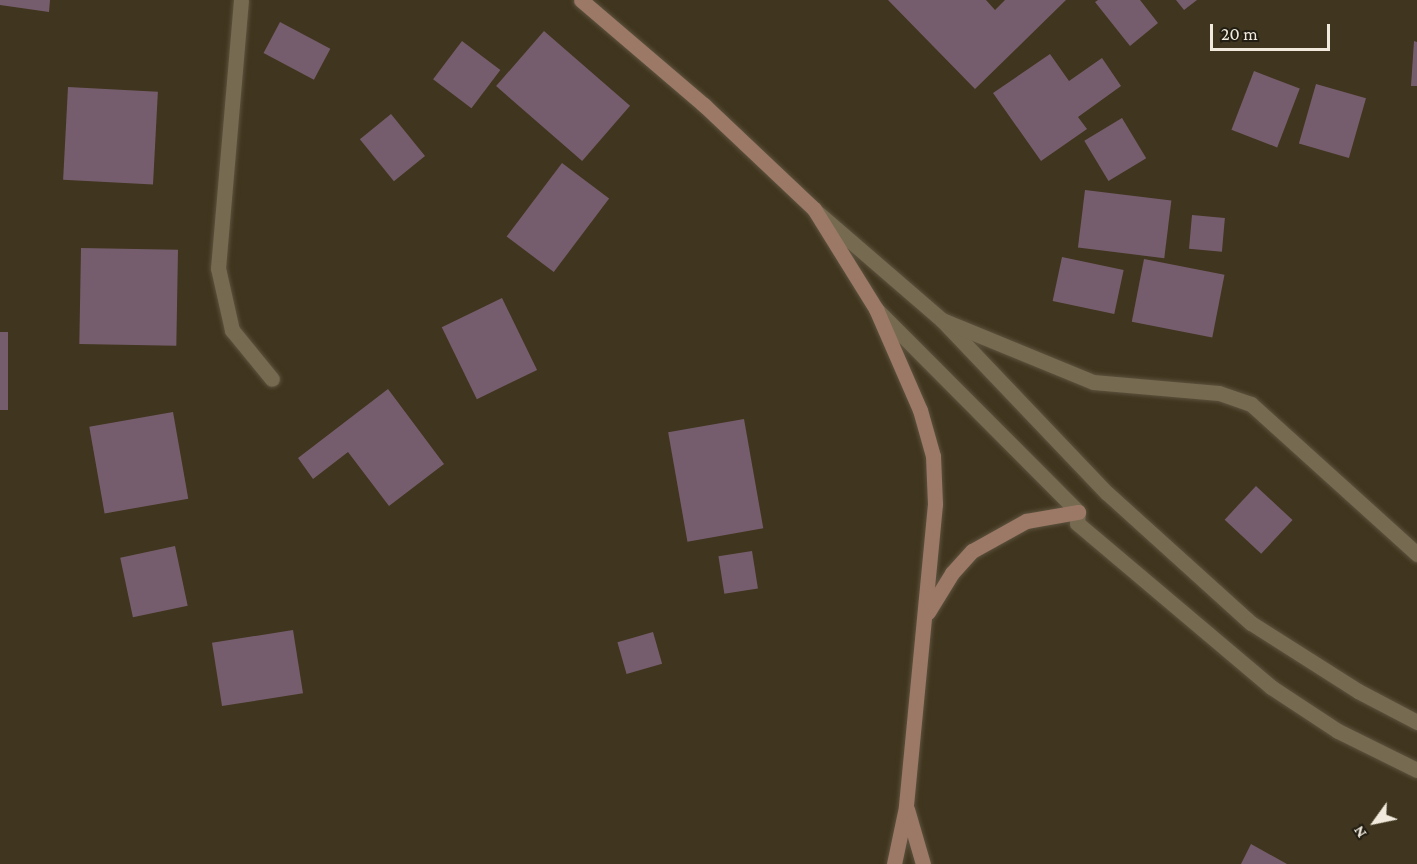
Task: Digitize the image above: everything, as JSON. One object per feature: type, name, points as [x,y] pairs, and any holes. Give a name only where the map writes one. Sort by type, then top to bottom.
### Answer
[{"type":"main road","points":[[581,0],[704,105],[814,209],[876,309],[920,410],[933,456],[935,504],[927,615],[906,807],[894,864]]},
{"type":"main road","points":[[927,615],[952,573],[972,551],[1026,521],[1078,512]]},
{"type":"main road","points":[[906,807],[923,864]]},
{"type":"street","points":[[241,0],[218,268],[232,330],[272,379]]},
{"type":"street","points":[[814,209],[942,320],[1107,493],[1251,623],[1358,691],[1417,722]]},
{"type":"street","points":[[876,309],[1078,512],[1077,523],[1270,687],[1338,731],[1417,770]]},
{"type":"street","points":[[942,320],[1093,382],[1219,393],[1251,404],[1417,554]]},
{"type":"building","points":[[0,0],[50,0],[49,12],[0,5]]},
{"type":"building","points":[[888,0],[986,0],[995,10],[1005,0],[1066,0],[975,89]]},
{"type":"building","points":[[1098,0],[1140,0],[1158,23],[1130,46],[1095,2]]},
{"type":"building","points":[[1176,0],[1197,0],[1184,10]]},
{"type":"building","points":[[280,22],[330,49],[314,80],[264,53]]},
{"type":"building","points":[[544,31],[630,106],[582,161],[496,86]]},
{"type":"building","points":[[462,41],[500,70],[471,108],[433,79]]},
{"type":"building","points":[[1414,41],[1417,42],[1417,86],[1411,86]]},
{"type":"building","points":[[1050,54],[1069,81],[1102,58],[1121,86],[1078,117],[1087,129],[1041,161],[993,93]]},
{"type":"building","points":[[1254,71],[1300,89],[1277,147],[1231,130]]},
{"type":"building","points":[[1316,84],[1366,98],[1349,158],[1299,144]]},
{"type":"building","points":[[68,87],[158,92],[153,185],[63,180]]},
{"type":"building","points":[[391,114],[425,156],[394,181],[360,139]]},
{"type":"building","points":[[1122,118],[1146,158],[1108,181],[1084,141]]},
{"type":"building","points":[[562,163],[609,199],[554,272],[507,236]]},
{"type":"building","points":[[1085,190],[1171,201],[1164,258],[1078,248]]},
{"type":"building","points":[[1192,215],[1225,218],[1222,252],[1189,249]]},
{"type":"building","points":[[81,248],[178,250],[176,346],[79,344]]},
{"type":"building","points":[[1062,257],[1124,270],[1114,314],[1053,301]]},
{"type":"building","points":[[1144,259],[1224,275],[1212,337],[1132,322]]},
{"type":"building","points":[[502,298],[537,370],[477,399],[442,327]]},
{"type":"building","points":[[0,332],[8,332],[8,410],[0,410]]},
{"type":"building","points":[[388,389],[444,464],[389,506],[348,452],[313,479],[298,458]]},
{"type":"building","points":[[173,412],[188,499],[105,513],[89,427]]},
{"type":"building","points":[[744,419],[763,528],[687,542],[668,432]]},
{"type":"building","points":[[1256,486],[1293,520],[1261,554],[1225,520]]},
{"type":"building","points":[[175,546],[188,606],[133,617],[120,558]]},
{"type":"building","points":[[752,551],[758,589],[724,594],[718,556]]},
{"type":"building","points":[[293,630],[303,693],[222,706],[212,643]]},
{"type":"building","points":[[653,632],[662,664],[627,674],[617,642]]},
{"type":"building","points":[[1251,844],[1287,864],[1241,864]]}]
